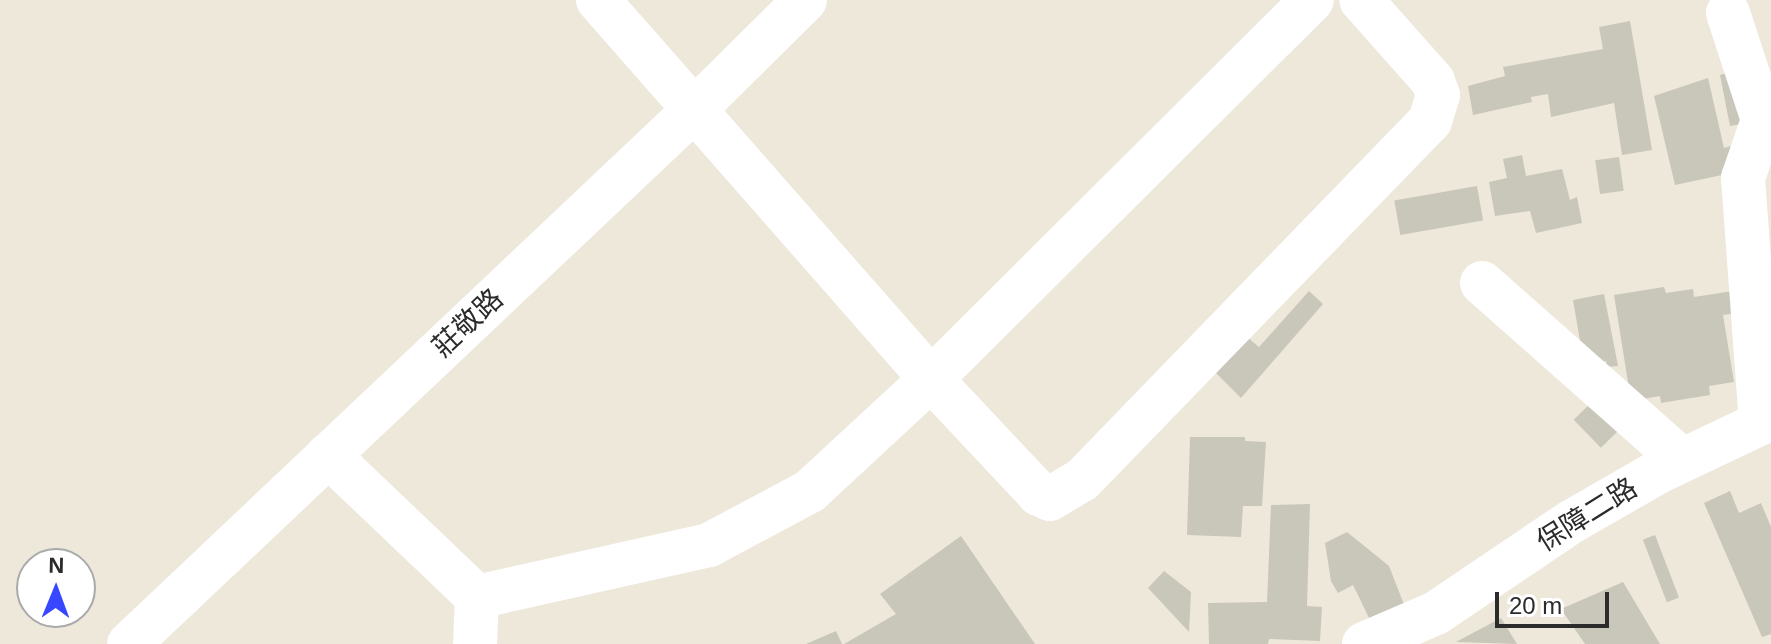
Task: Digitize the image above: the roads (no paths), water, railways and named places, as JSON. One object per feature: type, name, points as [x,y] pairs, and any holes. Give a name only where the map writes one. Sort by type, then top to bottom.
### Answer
[{"type":"street","points":[[598,0],[931,379],[1039,494],[1050,499],[1082,480],[1430,121],[1438,95],[1433,81],[1361,0]]},
{"type":"street","name":"莊敬路","points":[[129,644],[694,110],[805,0]]},
{"type":"street","points":[[477,597],[709,545],[810,491],[931,379],[1312,0]]},
{"type":"street","points":[[1728,13],[1763,120],[1743,178],[1766,418]]},
{"type":"street","points":[[1482,283],[1682,460]]},
{"type":"street","name":"保障二路","points":[[1364,644],[1430,631],[1571,522],[1682,460],[1766,418]]},
{"type":"street","points":[[328,455],[477,597],[475,644]]}]
